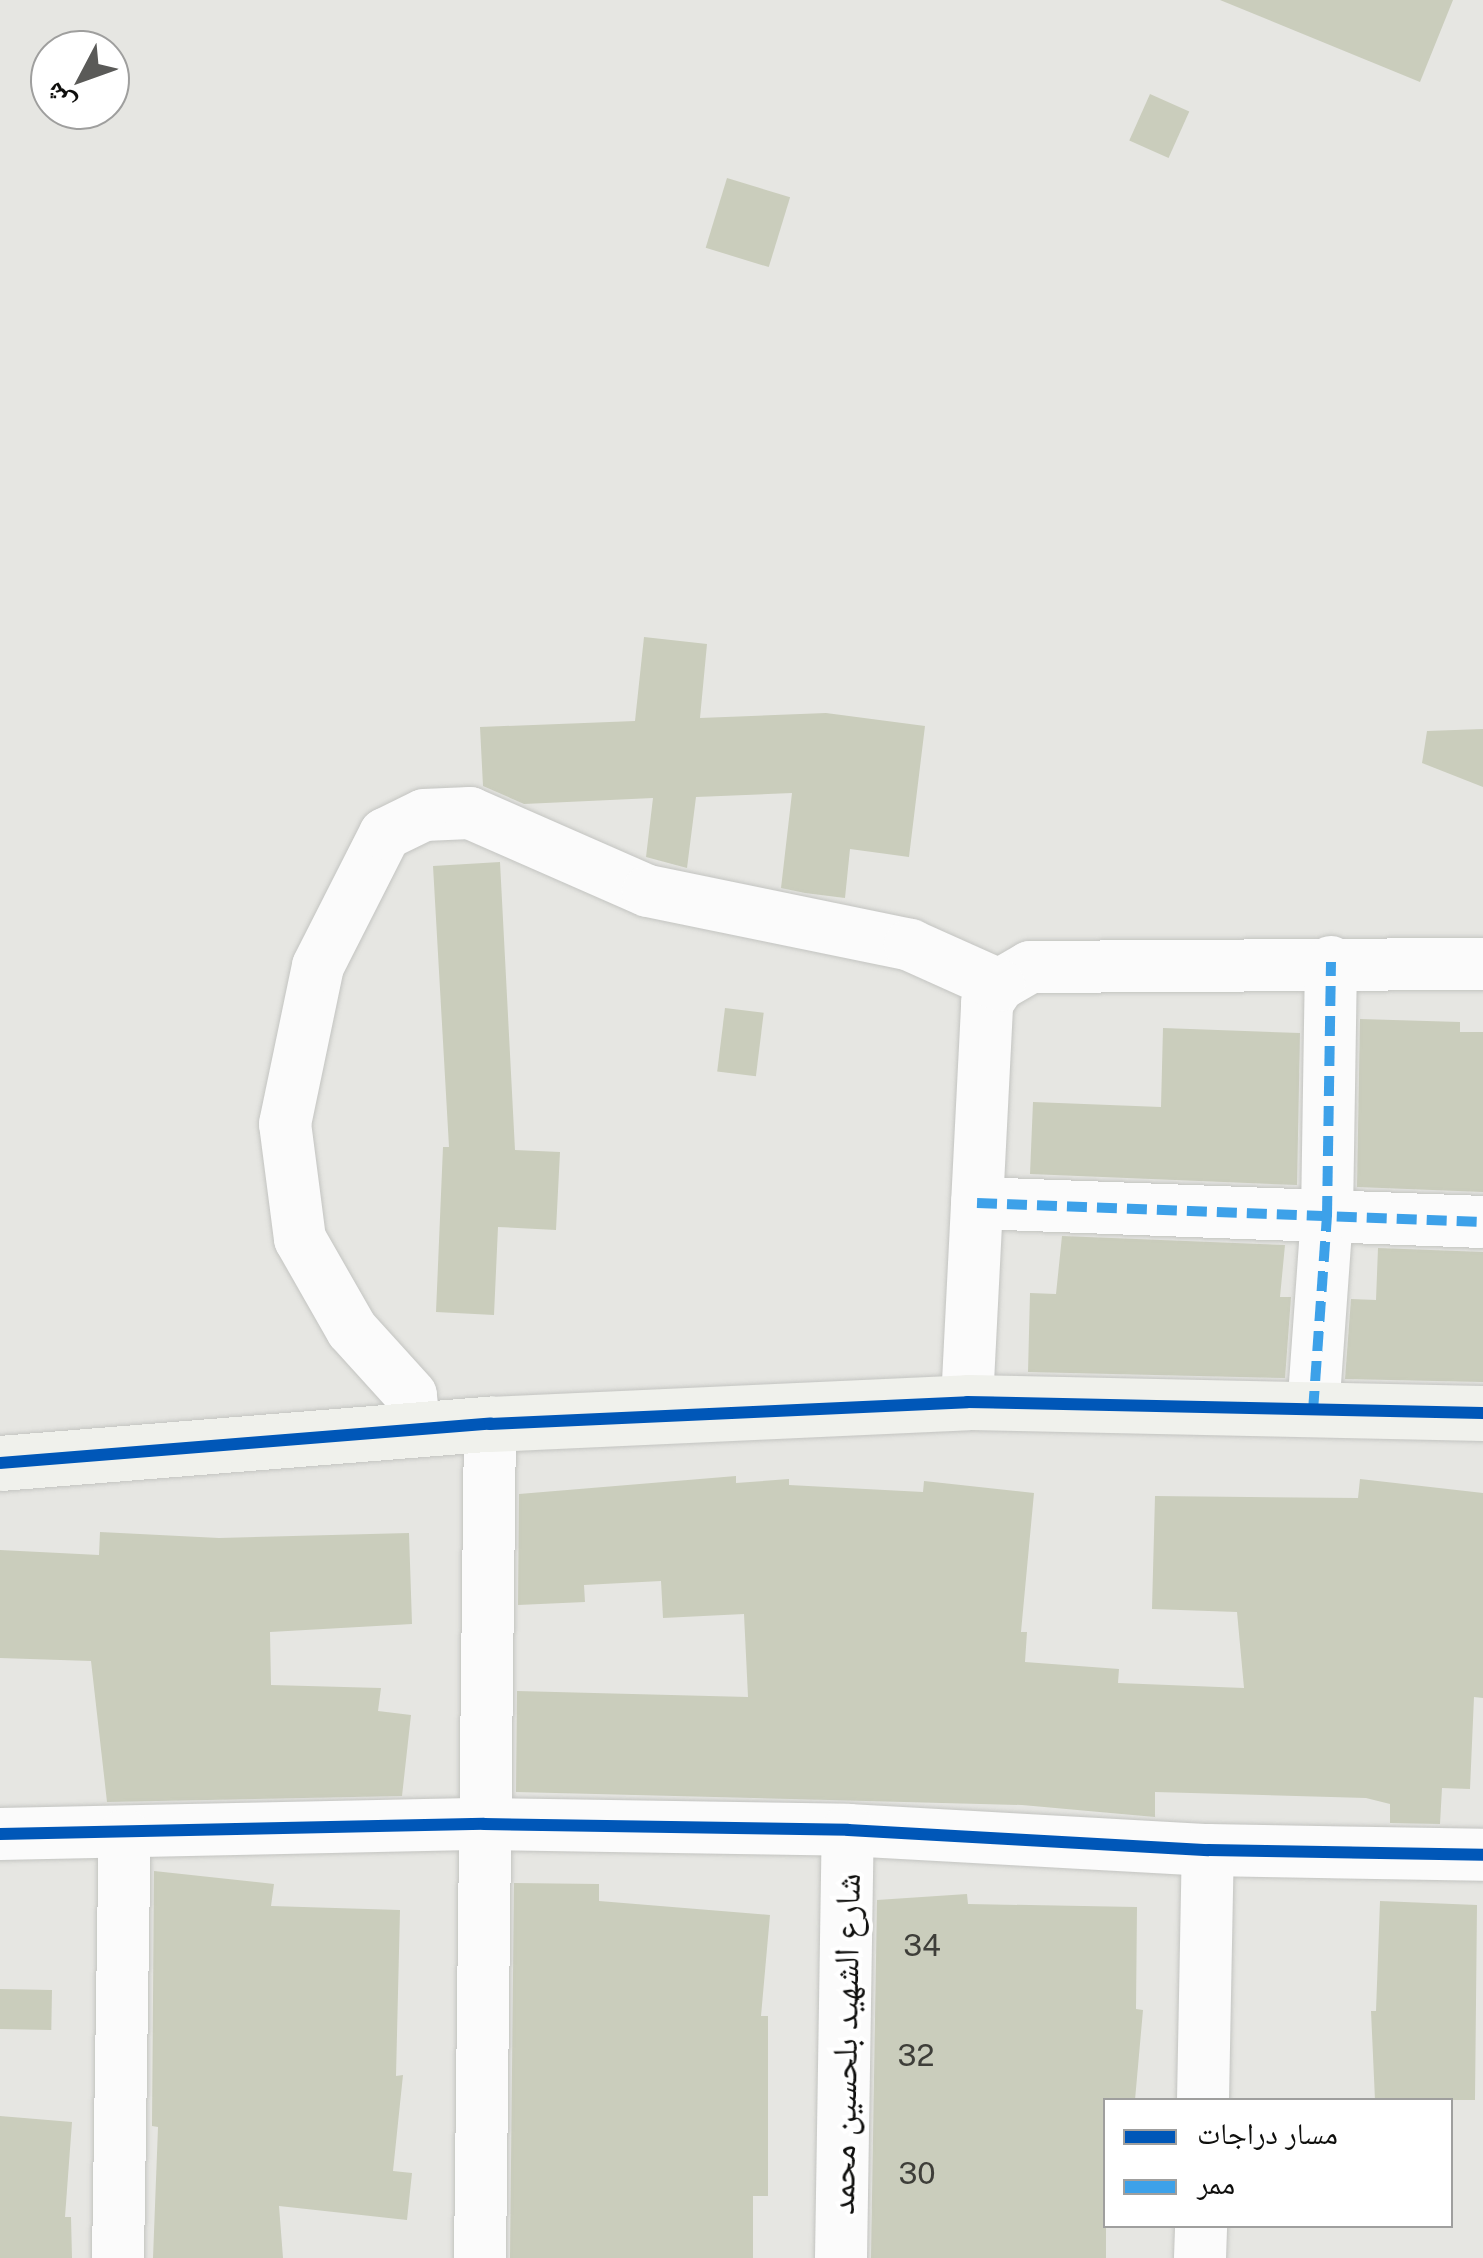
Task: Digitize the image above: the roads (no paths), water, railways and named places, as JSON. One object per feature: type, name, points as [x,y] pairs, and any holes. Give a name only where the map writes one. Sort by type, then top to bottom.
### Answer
[{"type":"street","points":[[415,1430],[411,1395],[352,1330],[300,1239],[285,1124],[318,966],[385,834],[424,815],[470,813],[648,891],[910,946],[998,986]]},
{"type":"street","points":[[1313,1411],[1328,1216],[1330,962]]},
{"type":"street","points":[[968,1402],[987,1003],[998,986],[1030,968],[1330,962],[1483,964]]},
{"type":"street","points":[[977,1202],[1483,1222]]},
{"type":"street","points":[[0,1463],[490,1424],[968,1402],[1483,1413]]},
{"type":"street","points":[[480,2258],[490,1424]]},
{"type":"street","points":[[0,1834],[125,1835],[484,1824],[848,1830],[1208,1850],[1483,1854]]},
{"type":"street","name":"شارع الشهيد بلحسين محمد","points":[[841,2258],[848,1830]]},
{"type":"street","points":[[118,2258],[125,1835]]},
{"type":"street","points":[[1203,2098],[1208,1850]]},
{"type":"street","points":[[1200,2258],[1201,2228]]}]
